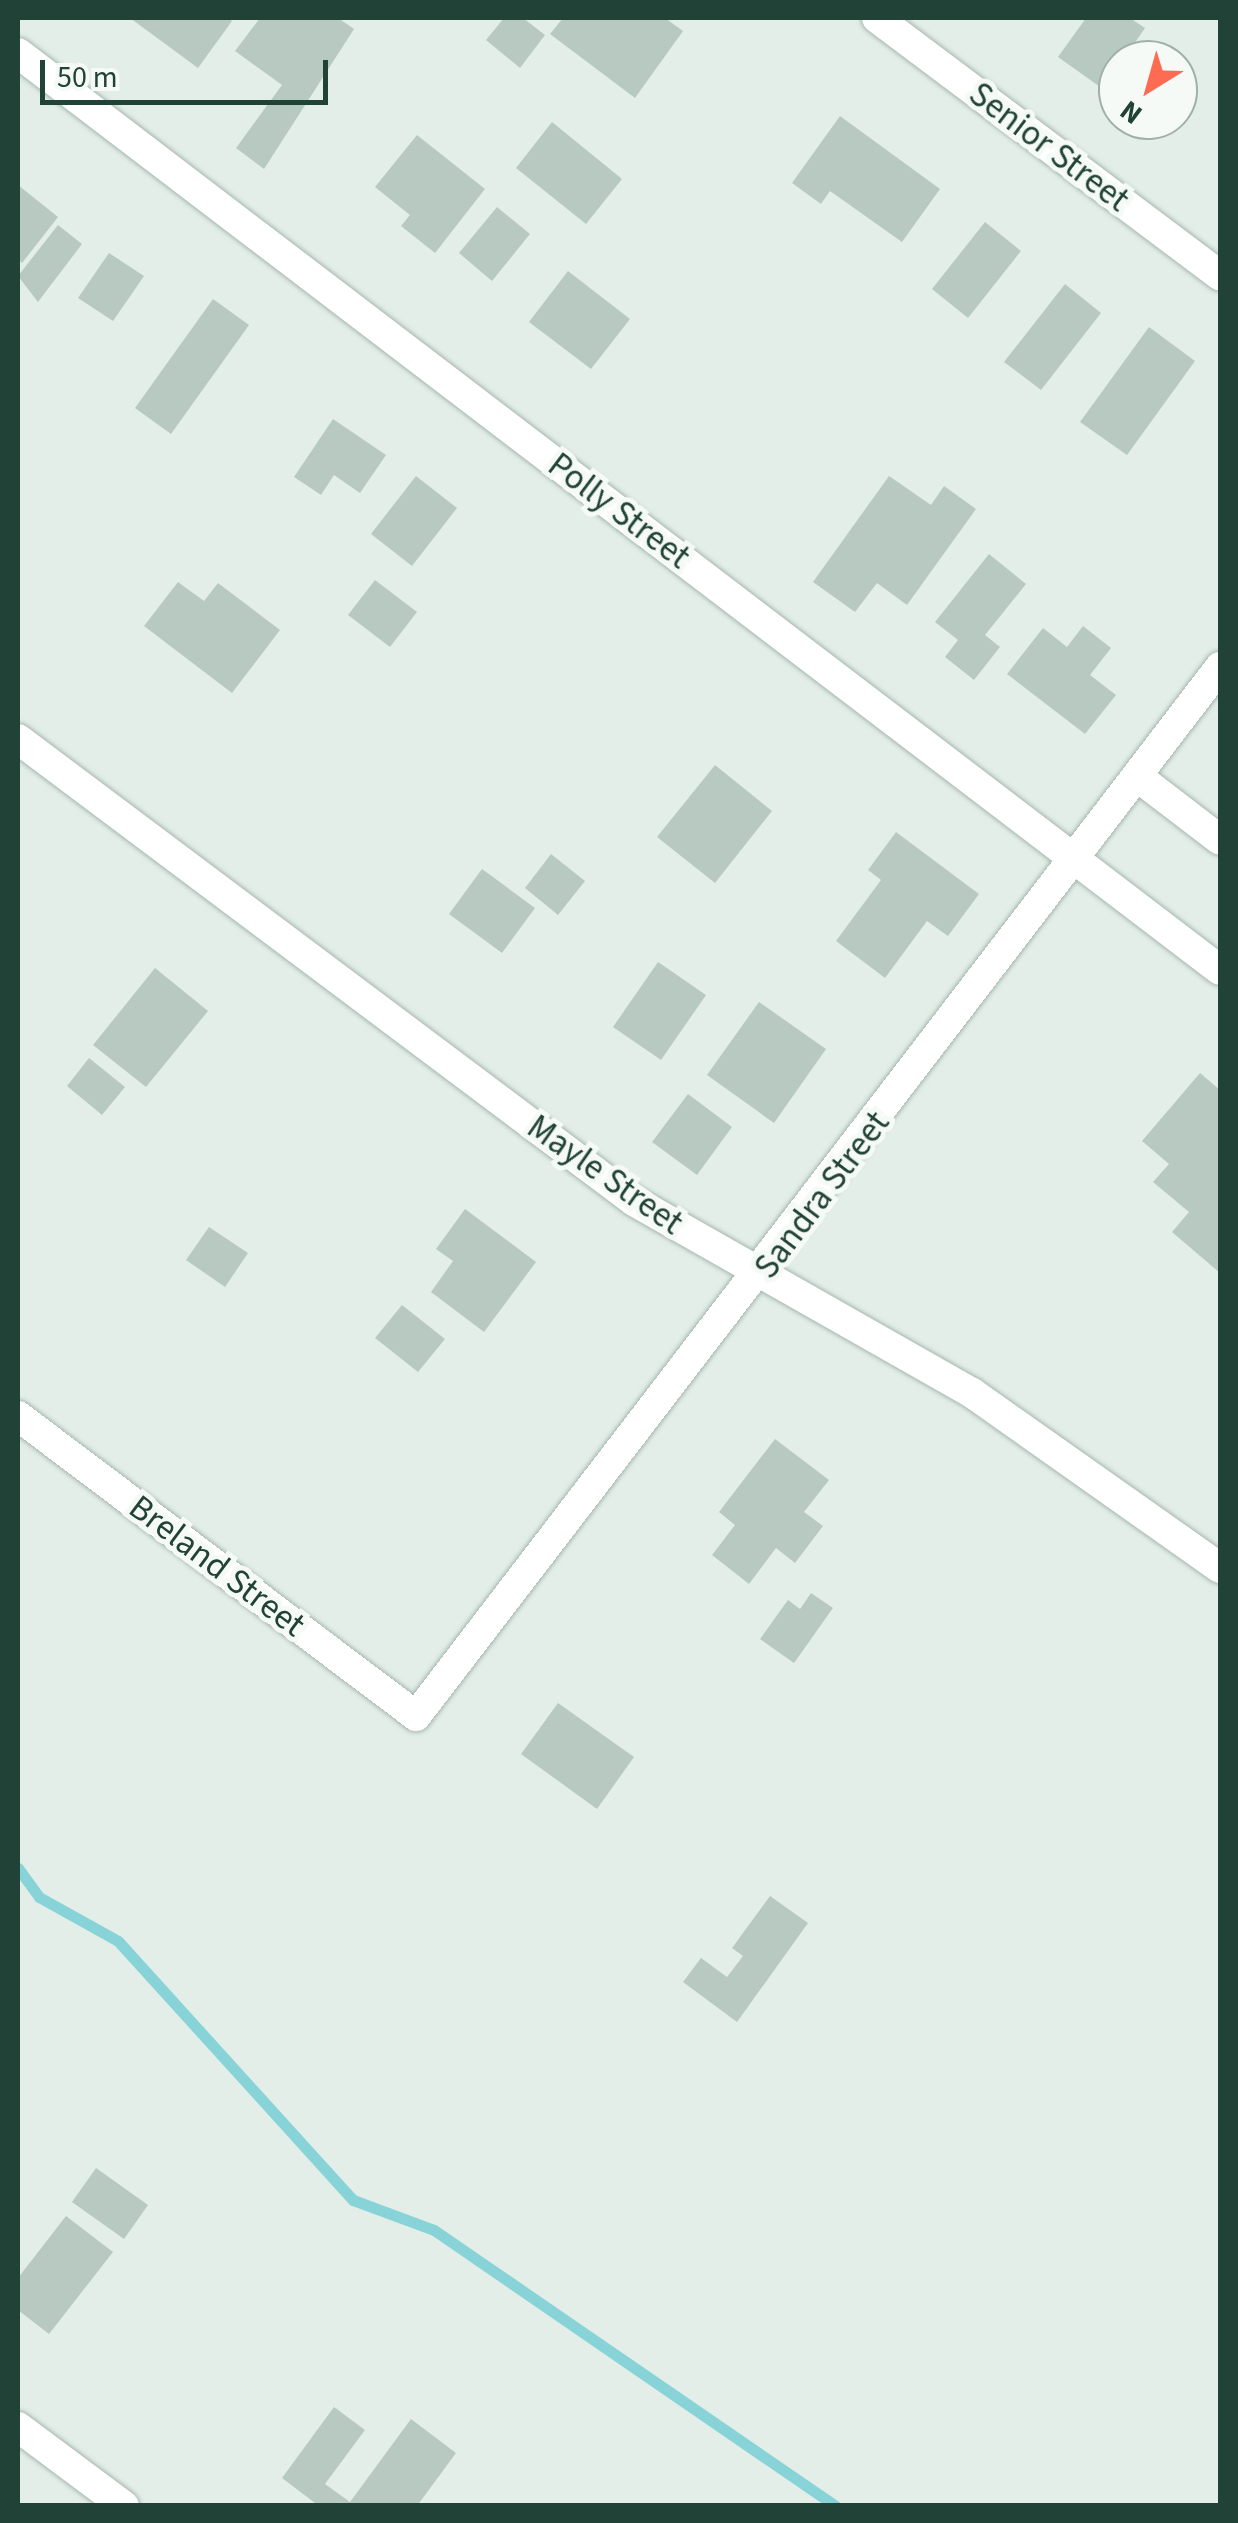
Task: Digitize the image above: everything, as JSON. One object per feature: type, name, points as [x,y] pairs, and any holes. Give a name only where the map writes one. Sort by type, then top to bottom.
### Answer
[{"type":"street","name":"Senior Street","points":[[877,18],[1220,276]]},
{"type":"street","name":"Polly Street","points":[[18,53],[1220,970]]},
{"type":"street","name":"Sandra Street","points":[[416,1716],[761,1276],[1220,667]]},
{"type":"street","name":"Mayle Street","points":[[18,739],[634,1201],[972,1393],[1220,1568]]},
{"type":"street","points":[[1138,777],[1220,840]]},
{"type":"street","name":"Breland Street","points":[[18,1416],[416,1716]]},
{"type":"street","points":[[18,2427],[124,2506]]},
{"type":"building","points":[[130,18],[227,18],[232,21],[198,68]]},
{"type":"building","points":[[260,18],[338,18],[354,29],[264,169],[236,148],[282,85],[235,51]]},
{"type":"building","points":[[504,18],[523,18],[545,35],[520,68],[486,40]]},
{"type":"building","points":[[563,18],[665,18],[683,31],[635,98],[550,34]]},
{"type":"building","points":[[1086,18],[1130,18],[1145,28],[1137,40],[1098,40],[1098,85],[1058,57]]},
{"type":"building","points":[[840,116],[940,189],[902,242],[830,191],[821,204],[792,183]]},
{"type":"building","points":[[552,122],[622,179],[586,224],[516,168]]},
{"type":"building","points":[[417,135],[485,189],[435,253],[401,226],[410,215],[375,187]]},
{"type":"building","points":[[18,185],[58,217],[22,263],[18,259]]},
{"type":"building","points":[[497,207],[530,234],[492,281],[459,253]]},
{"type":"building","points":[[985,222],[1021,251],[968,318],[932,289]]},
{"type":"building","points":[[58,225],[82,244],[38,302],[18,276]]},
{"type":"building","points":[[109,253],[144,276],[113,321],[78,298]]},
{"type":"building","points":[[568,271],[630,319],[591,369],[529,322]]},
{"type":"building","points":[[1065,284],[1101,313],[1041,390],[1004,362]]},
{"type":"building","points":[[213,299],[249,325],[171,434],[135,408]]},
{"type":"building","points":[[1149,327],[1195,361],[1127,455],[1080,422]]},
{"type":"building","points":[[333,419],[386,455],[360,493],[334,475],[321,495],[294,477]]},
{"type":"building","points":[[416,476],[457,508],[412,566],[371,534]]},
{"type":"building","points":[[889,476],[931,505],[944,486],[976,509],[907,605],[877,583],[855,612],[813,582]]},
{"type":"building","points":[[989,554],[1026,584],[985,635],[1000,647],[974,680],[945,657],[958,640],[935,622]]},
{"type":"building","points":[[375,580],[417,612],[390,647],[348,615]]},
{"type":"building","points":[[178,582],[204,601],[218,583],[280,630],[232,693],[144,626]]},
{"type":"building","points":[[1083,626],[1111,648],[1090,675],[1116,695],[1085,734],[1007,674],[1043,628],[1067,647]]},
{"type":"building","points":[[715,765],[772,811],[715,883],[657,837]]},
{"type":"building","points":[[896,832],[979,894],[948,936],[927,921],[885,978],[836,941],[881,880],[868,870]]},
{"type":"building","points":[[551,854],[585,881],[558,915],[525,888]]},
{"type":"building","points":[[482,869],[535,908],[502,953],[449,914]]},
{"type":"building","points":[[658,962],[706,995],[661,1060],[613,1027]]},
{"type":"building","points":[[155,968],[208,1011],[146,1087],[93,1045]]},
{"type":"building","points":[[759,1002],[826,1049],[774,1123],[707,1075]]},
{"type":"building","points":[[89,1058],[125,1087],[102,1115],[67,1086]]},
{"type":"building","points":[[1200,1073],[1220,1090],[1220,1273],[1172,1232],[1189,1212],[1153,1182],[1169,1164],[1142,1141]]},
{"type":"building","points":[[688,1094],[732,1127],[697,1175],[652,1142]]},
{"type":"building","points":[[465,1209],[536,1262],[484,1332],[431,1292],[453,1261],[436,1249]]},
{"type":"building","points":[[209,1227],[248,1253],[225,1287],[186,1260]]},
{"type":"building","points":[[402,1305],[445,1339],[418,1372],[375,1338]]},
{"type":"building","points":[[775,1439],[829,1480],[804,1512],[823,1526],[795,1563],[776,1548],[749,1584],[712,1555],[735,1525],[719,1512]]},
{"type":"building","points":[[811,1593],[833,1608],[794,1663],[760,1639],[788,1600],[800,1609]]},
{"type":"building","points":[[558,1703],[634,1757],[597,1809],[521,1754]]},
{"type":"building","points":[[770,1896],[808,1923],[737,2022],[683,1982],[701,1958],[727,1977],[743,1956],[732,1948]]},
{"type":"building","points":[[96,2168],[148,2205],[124,2239],[72,2202]]},
{"type":"building","points":[[66,2216],[113,2252],[49,2334],[18,2310],[18,2278]]},
{"type":"building","points":[[334,2407],[365,2430],[325,2484],[350,2502],[411,2419],[456,2453],[417,2506],[319,2506],[282,2478]]},
{"type":"waterway","points":[[18,1868],[39,1897],[118,1941],[353,2200],[434,2230],[835,2506]]}]
